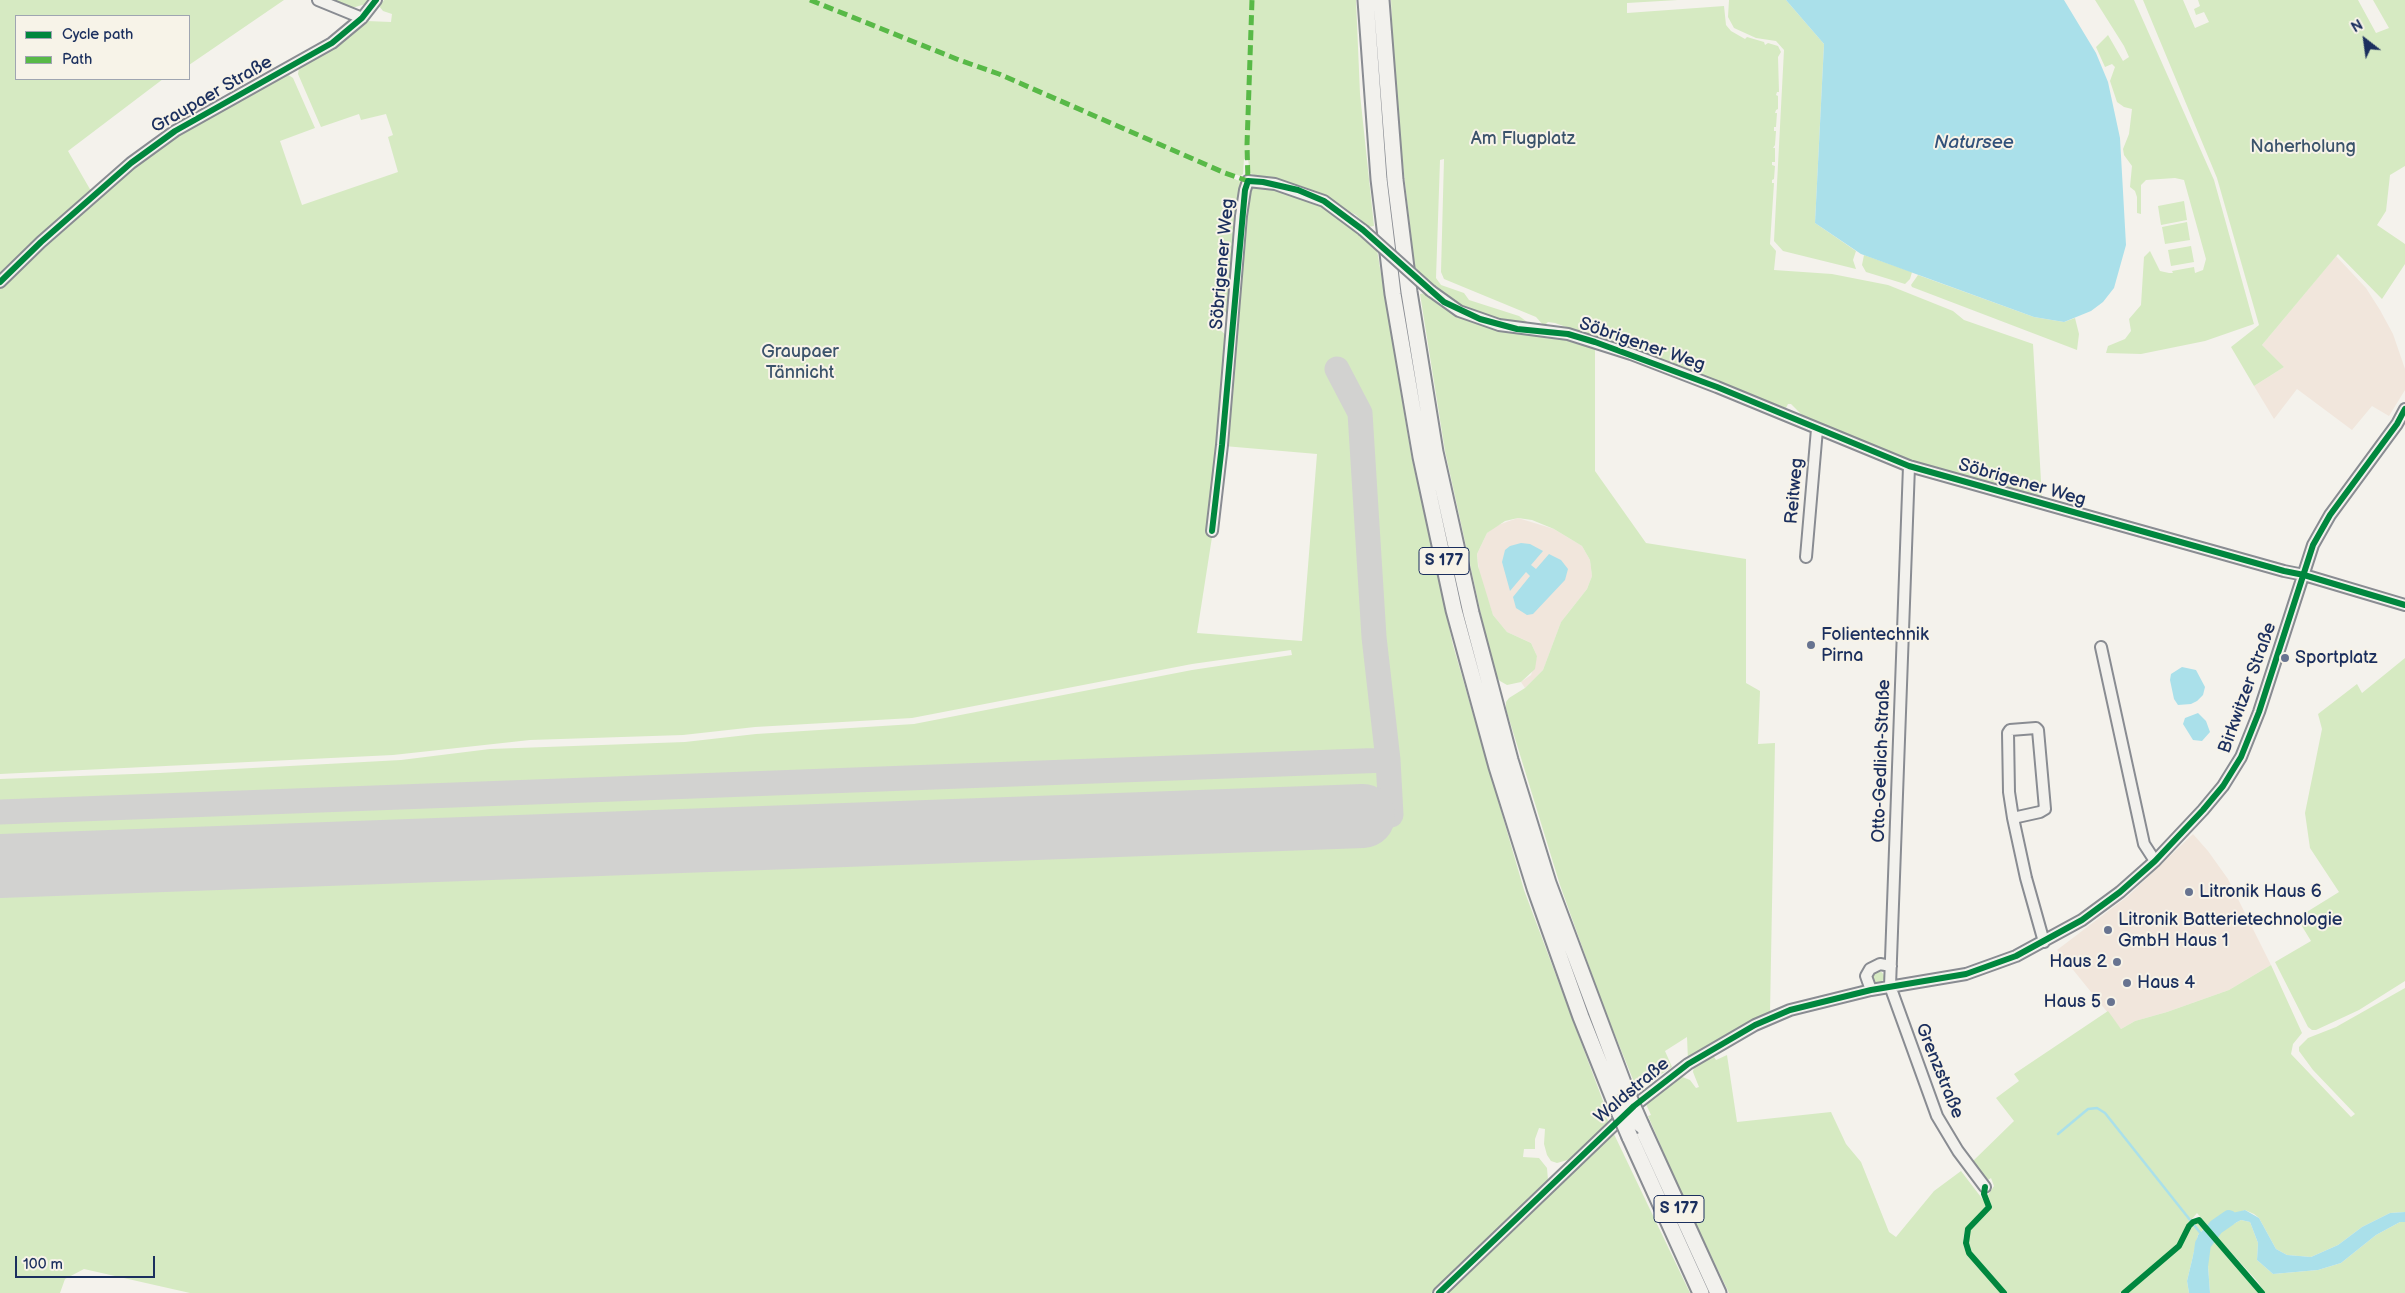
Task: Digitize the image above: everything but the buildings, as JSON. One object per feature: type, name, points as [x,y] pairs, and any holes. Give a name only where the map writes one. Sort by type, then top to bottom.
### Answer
[{"type":"highway","name":"S 177","points":[[1366,0],[1379,179],[1393,294],[1421,457],[1454,610],[1497,767],[1535,888],[1581,1017],[1615,1102],[1701,1293]]},
{"type":"highway","name":"S 177","points":[[1381,0],[1388,103],[1402,239],[1439,471],[1471,613],[1510,760],[1548,883],[1640,1125],[1718,1293]]},
{"type":"street","points":[[318,0],[362,18]]},
{"type":"street","name":"Graupaer Straße","points":[[0,282],[41,242],[101,189],[175,130],[332,43],[362,18],[376,0]]},
{"type":"street","name":"Söbrigener Weg","points":[[1212,531],[1222,445],[1241,216],[1248,181],[1275,184],[1324,200],[1363,230],[1430,291],[1459,311],[1480,319],[1518,329],[1568,334],[1595,342],[1717,387],[1909,466],[2256,564],[2304,575],[2405,605]]},
{"type":"street","name":"Birkwitzer Straße","points":[[1890,986],[1966,974],[2016,956],[2044,942],[2100,907],[2155,862],[2203,810],[2223,786],[2241,757],[2259,712],[2310,553],[2322,527],[2397,424],[2405,409]]},
{"type":"street","name":"Reitweg","points":[[1806,557],[1817,429]]},
{"type":"street","name":"Otto-Gedlich-Straße","points":[[1890,986],[1909,466]]},
{"type":"street","points":[[2101,647],[2144,844],[2155,862]]},
{"type":"street","points":[[2013,818],[2040,812],[2045,809],[2038,730],[2036,728],[2010,730],[2008,733],[2009,792],[2013,818],[2026,878],[2044,942]]},
{"type":"street","points":[[1871,990],[1866,976],[1870,969],[1880,964],[1891,966]]},
{"type":"street","name":"Waldstraße","points":[[1439,1293],[1634,1106],[1688,1064],[1772,1017],[1832,999],[1890,986]]},
{"type":"street","name":"Grenzstraße","points":[[1890,986],[1937,1116],[1958,1151],[1985,1187]]},
{"type":"shaded area","points":[[2336,256],[2366,288],[2380,310],[2393,334],[2405,369],[2405,390],[2389,416],[2372,406],[2352,430],[2297,389],[2274,419],[2254,386],[2284,367],[2262,345]]},
{"type":"shaded area","points":[[1518,518],[1554,529],[1582,546],[1590,560],[1592,576],[1587,589],[1561,622],[1543,670],[1525,688],[1521,682],[1531,675],[1537,656],[1531,643],[1507,632],[1493,615],[1480,579],[1477,554],[1487,533],[1495,526]]},
{"type":"shaded area","points":[[2193,834],[2228,879],[2271,965],[2229,990],[2135,1021],[2121,1029],[2057,950],[2128,896]]},
{"type":"green space","points":[[0,0],[284,0],[190,64],[190,15],[15,15],[15,80],[162,80],[68,151],[91,191],[0,274]]},
{"type":"green space","points":[[326,0],[370,0],[366,4],[348,9]]},
{"type":"green space","name":"Graupaer Tännicht","points":[[384,0],[1356,0],[1360,94],[1374,226],[1368,227],[1356,215],[1301,186],[1250,173],[1248,159],[1244,159],[1243,174],[1240,176],[1232,173],[1231,177],[1241,182],[1229,309],[1218,319],[1218,328],[1228,337],[1219,446],[1208,536],[1212,537],[1197,633],[1302,641],[1317,454],[1224,446],[1248,190],[1260,185],[1321,203],[1351,225],[1377,250],[1411,454],[1453,645],[1524,890],[1606,1109],[1604,1112],[1609,1123],[1571,1159],[1557,1163],[1551,1161],[1547,1155],[1544,1144],[1545,1129],[1539,1128],[1535,1139],[1535,1149],[1524,1149],[1523,1157],[1539,1158],[1547,1168],[1548,1180],[1431,1293],[190,1293],[84,1269],[65,1279],[60,1293],[0,1293],[0,779],[160,773],[401,760],[490,749],[685,742],[756,734],[914,724],[1192,670],[1292,655],[1291,650],[1192,664],[912,718],[755,727],[683,735],[530,740],[393,755],[0,774],[0,288],[142,159],[178,134],[287,74],[293,78],[315,128],[280,141],[302,205],[398,172],[388,137],[393,135],[386,114],[361,120],[359,114],[321,127],[298,74],[299,68],[336,47],[367,21],[391,22],[392,14],[383,11],[379,6]]},
{"type":"green space","name":"Am Flugplatz","points":[[1391,0],[1678,0],[1627,3],[1627,13],[1724,6],[1726,25],[1731,31],[1745,39],[1747,37],[1764,42],[1765,45],[1768,43],[1778,46],[1781,52],[1778,57],[1779,92],[1776,95],[1778,96],[1778,109],[1775,113],[1777,113],[1776,127],[1774,127],[1774,131],[1776,131],[1773,148],[1775,148],[1775,162],[1772,162],[1772,165],[1775,166],[1774,179],[1772,180],[1772,183],[1774,183],[1770,244],[1776,251],[1774,270],[1832,274],[1888,285],[1953,311],[1964,320],[2033,344],[2042,498],[1893,456],[1807,420],[1791,404],[1788,404],[1786,408],[1775,404],[1772,406],[1731,389],[1731,387],[1618,346],[1618,341],[1612,340],[1610,343],[1555,323],[1548,322],[1544,326],[1536,317],[1444,279],[1441,272],[1444,159],[1440,160],[1436,278],[1441,285],[1464,293],[1469,300],[1519,316],[1530,324],[1500,322],[1462,308],[1447,299],[1415,270],[1396,104]]},
{"type":"green space","points":[[1729,0],[1786,0],[1824,44],[1815,223],[1856,251],[1853,260],[1856,269],[1783,251],[1774,241],[1784,50],[1776,41],[1756,38],[1734,28],[1728,17]]},
{"type":"green space","points":[[2095,0],[2134,0],[2214,180],[2254,324],[2205,341],[2141,354],[2106,353],[2108,346],[2125,339],[2131,331],[2129,319],[2141,305],[2144,257],[2150,251],[2160,271],[2169,273],[2194,267],[2195,273],[2203,270],[2206,259],[2184,180],[2175,178],[2146,180],[2141,185],[2141,214],[2137,213],[2137,197],[2135,191],[2130,187],[2132,166],[2124,155],[2123,149],[2129,134],[2132,109],[2124,107],[2117,102],[2110,81],[2115,67],[2112,64],[2105,67],[2096,47],[2108,35],[2123,61],[2129,57]]},
{"type":"green space","name":"Naherholung","points":[[2143,0],[2183,0],[2195,28],[2209,22],[2204,12],[2196,15],[2194,9],[2200,6],[2198,0],[2358,0],[2376,33],[2389,28],[2373,0],[2405,0],[2405,166],[2390,175],[2386,211],[2377,225],[2405,244],[2405,264],[2382,299],[2338,254],[2262,345],[2284,367],[2254,386],[2231,347],[2259,325],[2217,178]]},
{"type":"green space","points":[[2184,201],[2187,220],[2161,225],[2158,206]]},
{"type":"green space","points":[[2187,222],[2190,240],[2165,244],[2162,227]]},
{"type":"green space","points":[[2191,246],[2194,262],[2171,266],[2168,250]]},
{"type":"green space","points":[[1864,255],[1912,272],[1910,279],[1905,284],[1866,272],[1862,265]]},
{"type":"green space","points":[[1918,275],[2034,317],[2064,322],[2075,318],[2079,334],[2077,350],[1912,287],[1911,285]]},
{"type":"green space","points":[[1425,293],[1440,306],[1595,347],[1595,471],[1646,543],[1746,559],[1746,683],[1760,691],[1758,744],[1775,743],[1770,1013],[1752,1021],[1688,1060],[1687,1037],[1665,1051],[1672,1067],[1651,1081],[1648,1079],[1639,1088],[1637,1081],[1634,1082],[1604,1008],[1560,885],[1506,709],[1506,702],[1509,698],[1525,688],[1543,670],[1561,622],[1587,589],[1592,576],[1590,560],[1582,546],[1554,529],[1532,520],[1518,518],[1505,521],[1487,533],[1477,554],[1478,566],[1493,615],[1507,632],[1531,643],[1537,656],[1535,669],[1521,682],[1507,685],[1500,681],[1495,675],[1445,451],[1420,294]]},
{"type":"green space","points":[[2405,658],[2405,981],[2359,1010],[2316,1030],[2312,1030],[2308,1027],[2275,962],[2311,941],[2297,918],[2339,892],[2310,848],[2305,813],[2322,729],[2318,714],[2357,684],[2362,693]]},
{"type":"green space","points":[[2271,965],[2302,1033],[2293,1044],[2291,1054],[2351,1117],[2355,1114],[2313,1070],[2299,1051],[2299,1047],[2308,1038],[2336,1027],[2405,988],[2405,1212],[2390,1213],[2362,1227],[2338,1245],[2311,1257],[2287,1255],[2276,1249],[2259,1218],[2245,1210],[2214,1221],[2208,1226],[2197,1213],[2186,1226],[2176,1246],[2129,1288],[2119,1293],[2007,1293],[1972,1252],[1967,1238],[1973,1225],[1992,1207],[1988,1195],[1994,1186],[1991,1178],[1988,1180],[1973,1161],[2014,1121],[1996,1098],[2019,1081],[2014,1074],[2108,1011],[2121,1029],[2135,1021],[2229,990]]},
{"type":"green space","points":[[1876,971],[1880,971],[1884,977],[1880,983],[1876,983],[1872,979],[1872,975]]},
{"type":"green space","points":[[1713,1055],[1716,1060],[1727,1055],[1737,1122],[1831,1112],[1846,1144],[1861,1162],[1889,1232],[1896,1237],[1934,1191],[1961,1171],[1987,1205],[1965,1229],[1963,1239],[1965,1249],[2001,1293],[1729,1293],[1682,1195],[1648,1116],[1651,1115],[1645,1102],[1680,1076],[1690,1080],[1696,1088],[1699,1087],[1693,1072],[1694,1066]]},
{"type":"green space","points":[[1613,1132],[1690,1293],[1445,1293]]},
{"type":"green space","points":[[2241,1220],[2250,1222],[2258,1243],[2257,1260],[2273,1274],[2318,1270],[2341,1263],[2376,1235],[2400,1222],[2405,1222],[2405,1293],[2265,1293],[2258,1282],[2216,1236],[2222,1230]]},
{"type":"green space","points":[[2197,1222],[2204,1229],[2198,1235],[2187,1281],[2189,1293],[2128,1293],[2181,1246],[2191,1227]]},
{"type":"green space","points":[[2214,1239],[2260,1293],[2210,1293],[2207,1252]]},
{"type":"water","name":"Natursee","points":[[1786,0],[2064,0],[2096,53],[2108,82],[2120,138],[2126,245],[2114,288],[2103,302],[2091,311],[2064,322],[2034,317],[1861,254],[1815,223],[1824,44]]},
{"type":"water","points":[[1521,543],[1530,544],[1543,551],[1531,565],[1536,569],[1549,554],[1561,560],[1568,569],[1565,580],[1533,614],[1527,615],[1516,608],[1513,597],[1530,576],[1526,572],[1510,591],[1502,562],[1505,550],[1510,546]]},
{"type":"water","points":[[2182,667],[2196,670],[2205,687],[2203,695],[2197,701],[2191,704],[2178,705],[2174,699],[2170,680],[2171,674]]},
{"type":"water","points":[[2198,713],[2206,721],[2210,732],[2202,741],[2193,740],[2183,724],[2185,718]]},
{"type":"water","points":[[2245,1210],[2259,1218],[2276,1249],[2287,1255],[2311,1257],[2338,1245],[2362,1227],[2390,1213],[2405,1212],[2405,1222],[2400,1222],[2376,1235],[2341,1263],[2318,1270],[2273,1274],[2257,1260],[2258,1243],[2250,1222],[2241,1220],[2222,1230],[2216,1236],[2208,1226],[2228,1214]]},
{"type":"water","points":[[2204,1229],[2214,1239],[2207,1252],[2210,1293],[2189,1293],[2187,1281],[2198,1235]]},
{"type":"waterway","points":[[2058,1134],[2088,1109],[2097,1108],[2105,1113],[2202,1235]]},
{"type":"waterway","points":[[2200,1293],[2199,1274],[2203,1244],[2216,1227],[2229,1218]]},
{"type":"taxiway","points":[[1337,369],[1360,413],[1374,637],[1388,760]]},
{"type":"taxiway","points":[[0,812],[1388,760],[1391,815],[1363,816]]},
{"type":"runway","points":[[0,866],[1363,816]]},
{"type":"marked path","points":[[810,0],[959,60],[999,74],[1225,173],[1248,181],[1247,145],[1252,0]]},
{"type":"cycle path","points":[[0,282],[41,242],[131,163],[175,131],[332,43],[362,18],[376,0]]},
{"type":"cycle path","points":[[1212,531],[1222,445],[1245,190],[1248,181],[1263,182],[1298,190],[1324,201],[1363,230],[1444,302],[1480,319],[1517,329],[1568,334],[1595,342],[1717,387],[1909,466],[2304,575],[2405,605]]},
{"type":"cycle path","points":[[1439,1293],[1634,1106],[1688,1064],[1755,1025],[1790,1010],[1871,990],[1966,974],[2016,956],[2082,920],[2120,892],[2155,861],[2223,786],[2241,757],[2259,712],[2313,545],[2330,515],[2397,424],[2405,409]]},
{"type":"cycle path","points":[[1985,1187],[1984,1194],[1989,1207],[1968,1229],[1966,1243],[1969,1253],[2004,1293]]},
{"type":"cycle path","points":[[2124,1293],[2179,1246],[2189,1226],[2199,1220],[2262,1293]]},
{"type":"place","name":"Folientechnik Pirna","points":[[1811,645]]},
{"type":"place","name":"Sportplatz","points":[[2285,658]]},
{"type":"place","name":"Litronik Haus 6","points":[[2189,892]]},
{"type":"place","name":"Litronik Batterietechnologie GmbH Haus 1","points":[[2108,930]]},
{"type":"place","name":"Haus 2","points":[[2117,962]]},
{"type":"place","name":"Haus 4","points":[[2127,983]]},
{"type":"place","name":"Haus 5","points":[[2111,1002]]}]
